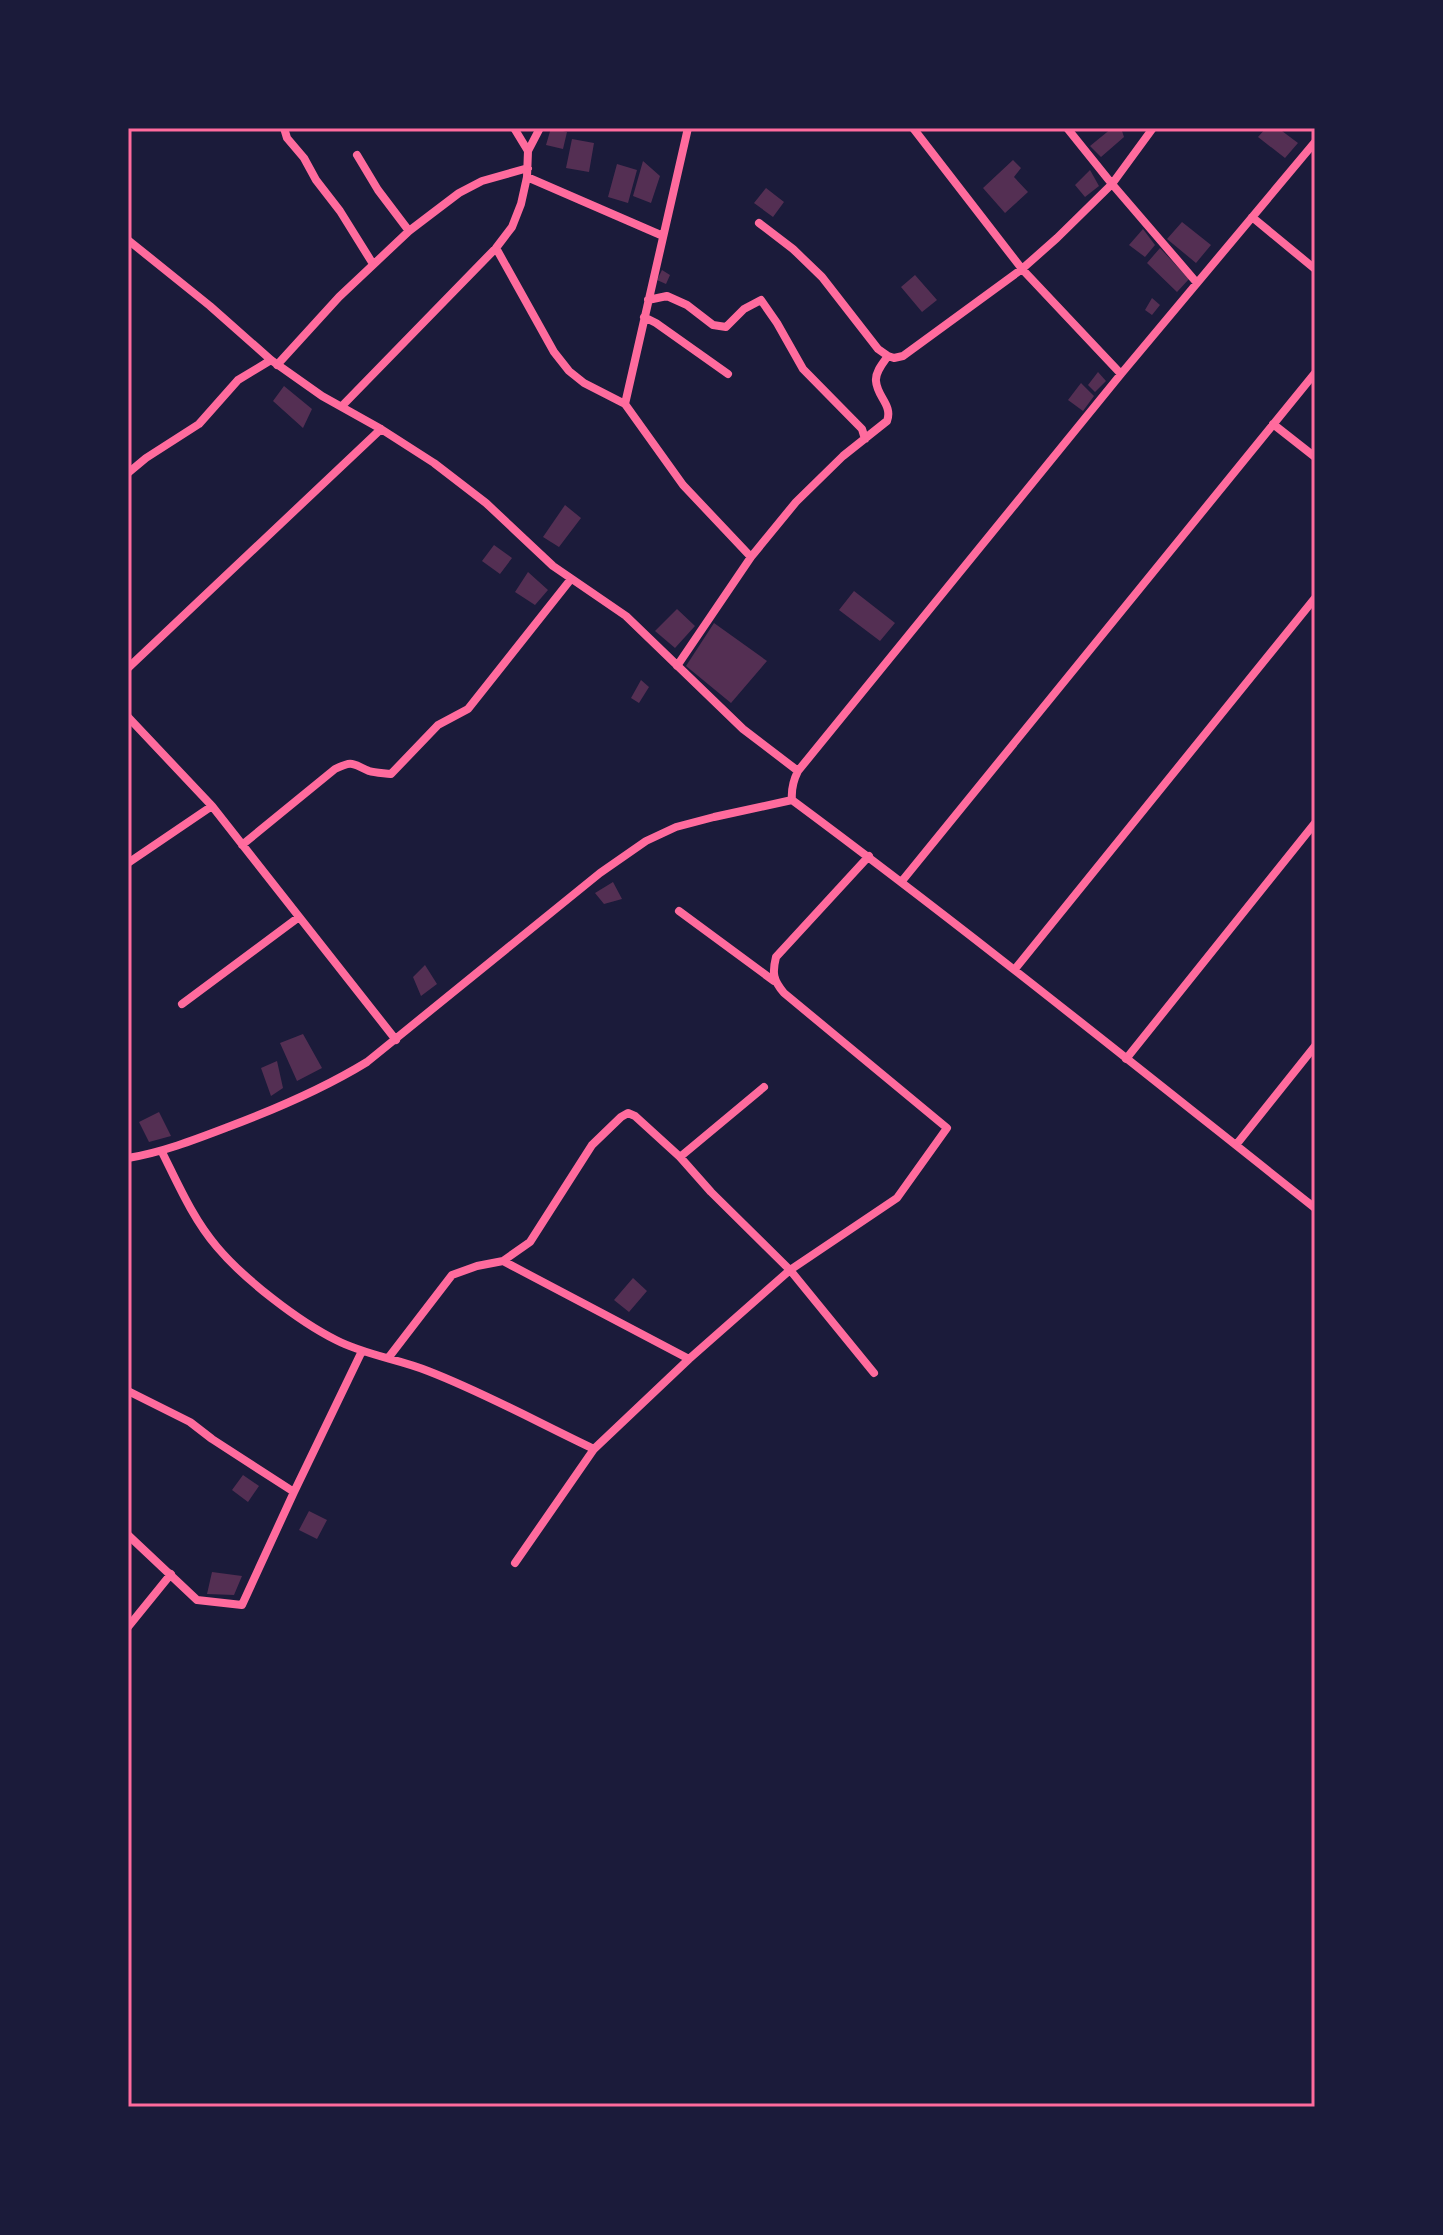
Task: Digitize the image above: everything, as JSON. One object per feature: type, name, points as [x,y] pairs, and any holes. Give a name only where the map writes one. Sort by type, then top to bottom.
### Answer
[{"type":"street","points":[[284,128],[287,138],[304,158],[373,264]]},
{"type":"street","points":[[514,128],[528,151]]},
{"type":"street","points":[[342,406],[496,248],[512,227],[528,173],[528,151],[540,128]]},
{"type":"street","points":[[625,404],[688,128]]},
{"type":"street","points":[[913,128],[1022,269],[1121,374]]},
{"type":"street","points":[[1067,128],[1197,283]]},
{"type":"street","points":[[759,223],[822,277],[878,349],[894,358],[903,356],[1022,269],[1084,213],[1112,184],[1153,128]]},
{"type":"street","points":[[792,800],[792,785],[798,771],[1121,374],[1315,142]]},
{"type":"street","points":[[357,155],[378,190],[409,231]]},
{"type":"street","points":[[128,473],[199,424],[238,380],[274,363],[409,231],[459,193],[482,181],[528,173],[663,236]]},
{"type":"street","points":[[1252,217],[1315,269]]},
{"type":"street","points":[[128,240],[274,363],[322,396],[434,463],[486,503],[553,566],[626,616],[743,729],[798,771]]},
{"type":"street","points":[[496,248],[554,352],[569,371],[584,383],[625,404],[683,485],[751,557]]},
{"type":"street","points":[[648,300],[667,296],[687,305],[713,325],[726,327],[744,309],[761,300],[803,369],[862,429],[865,439]]},
{"type":"street","points":[[644,317],[728,374]]},
{"type":"street","points":[[677,666],[751,557],[796,502],[843,456],[883,425],[889,409],[876,381],[888,356]]},
{"type":"street","points":[[902,881],[1315,373]]},
{"type":"street","points":[[1273,424],[1315,457]]},
{"type":"street","points":[[128,668],[381,429]]},
{"type":"street","points":[[242,845],[335,769],[346,764],[359,764],[369,771],[391,774],[438,725],[468,709],[571,579]]},
{"type":"street","points":[[1015,969],[1315,598]]},
{"type":"street","points":[[128,717],[212,806],[396,1040]]},
{"type":"street","points":[[128,1158],[162,1152],[278,1108],[367,1062],[600,873],[646,841],[676,827],[792,800],[1015,969],[1315,1208]]},
{"type":"street","points":[[128,863],[212,806]]},
{"type":"street","points":[[1126,1059],[1315,823]]},
{"type":"street","points":[[775,982],[772,971],[776,957],[869,856]]},
{"type":"street","points":[[515,1563],[594,1449],[790,1270],[897,1198],[947,1128],[784,993],[775,982],[679,911]]},
{"type":"street","points":[[182,1004],[299,917]]},
{"type":"street","points":[[1236,1145],[1315,1046]]},
{"type":"street","points":[[680,1157],[764,1087]]},
{"type":"street","points":[[389,1357],[452,1275],[503,1261],[530,1242],[592,1145],[628,1113],[680,1157],[790,1270],[874,1373]]},
{"type":"street","points":[[162,1152],[196,1217],[216,1247],[299,1318],[336,1340],[430,1372],[594,1449]]},
{"type":"street","points":[[503,1261],[689,1359]]},
{"type":"street","points":[[128,1535],[197,1600],[242,1605],[362,1351]]},
{"type":"street","points":[[128,1391],[190,1422],[294,1492]]},
{"type":"street","points":[[128,1627],[171,1574]]},
{"type":"building","points":[[551,128],[567,132],[563,149],[546,145]]},
{"type":"building","points":[[1112,128],[1121,128],[1124,137],[1101,157],[1090,146]]},
{"type":"building","points":[[1266,128],[1278,128],[1298,143],[1285,158],[1258,137]]},
{"type":"building","points":[[572,139],[594,143],[589,172],[566,168]]},
{"type":"building","points":[[1013,160],[1021,168],[1014,177],[1028,192],[1005,213],[983,188]]},
{"type":"building","points":[[643,161],[660,176],[651,203],[633,196]]},
{"type":"building","points":[[617,164],[637,170],[628,203],[608,197]]},
{"type":"building","points":[[1090,170],[1099,186],[1085,197],[1075,185]]},
{"type":"building","points":[[766,188],[784,202],[773,217],[754,203]]},
{"type":"building","points":[[1182,222],[1211,245],[1196,263],[1167,239]]},
{"type":"building","points":[[1143,229],[1155,245],[1145,257],[1129,245]]},
{"type":"building","points":[[1160,248],[1189,279],[1177,292],[1147,263]]},
{"type":"building","points":[[662,270],[670,275],[666,284],[657,280]]},
{"type":"building","points":[[915,275],[937,300],[922,312],[901,287]]},
{"type":"building","points":[[1152,298],[1160,305],[1152,315],[1145,310]]},
{"type":"building","points":[[1098,372],[1106,381],[1095,392],[1088,385]]},
{"type":"building","points":[[1081,383],[1094,396],[1083,411],[1068,400]]},
{"type":"building","points":[[284,386],[312,409],[303,428],[273,401]]},
{"type":"building","points":[[565,505],[581,518],[559,547],[543,537]]},
{"type":"building","points":[[494,545],[512,558],[500,574],[482,561]]},
{"type":"building","points":[[528,572],[548,590],[535,605],[515,592]]},
{"type":"building","points":[[854,591],[895,623],[880,641],[839,610]]},
{"type":"building","points":[[677,609],[695,626],[675,648],[655,631]]},
{"type":"building","points":[[714,623],[767,661],[731,703],[686,666]]},
{"type":"building","points":[[641,680],[649,687],[639,703],[631,698]]},
{"type":"building","points":[[613,882],[622,899],[604,904],[595,893]]},
{"type":"building","points":[[425,965],[437,984],[421,996],[413,977]]},
{"type":"building","points":[[303,1034],[322,1068],[297,1081],[280,1043]]},
{"type":"building","points":[[277,1061],[283,1088],[271,1096],[261,1068]]},
{"type":"building","points":[[159,1112],[171,1136],[149,1142],[139,1122]]},
{"type":"building","points":[[633,1278],[647,1291],[629,1312],[614,1300]]},
{"type":"building","points":[[243,1475],[259,1486],[248,1502],[232,1490]]},
{"type":"building","points":[[309,1511],[327,1520],[317,1539],[299,1530]]},
{"type":"building","points":[[212,1572],[242,1576],[234,1595],[207,1594]]}]
